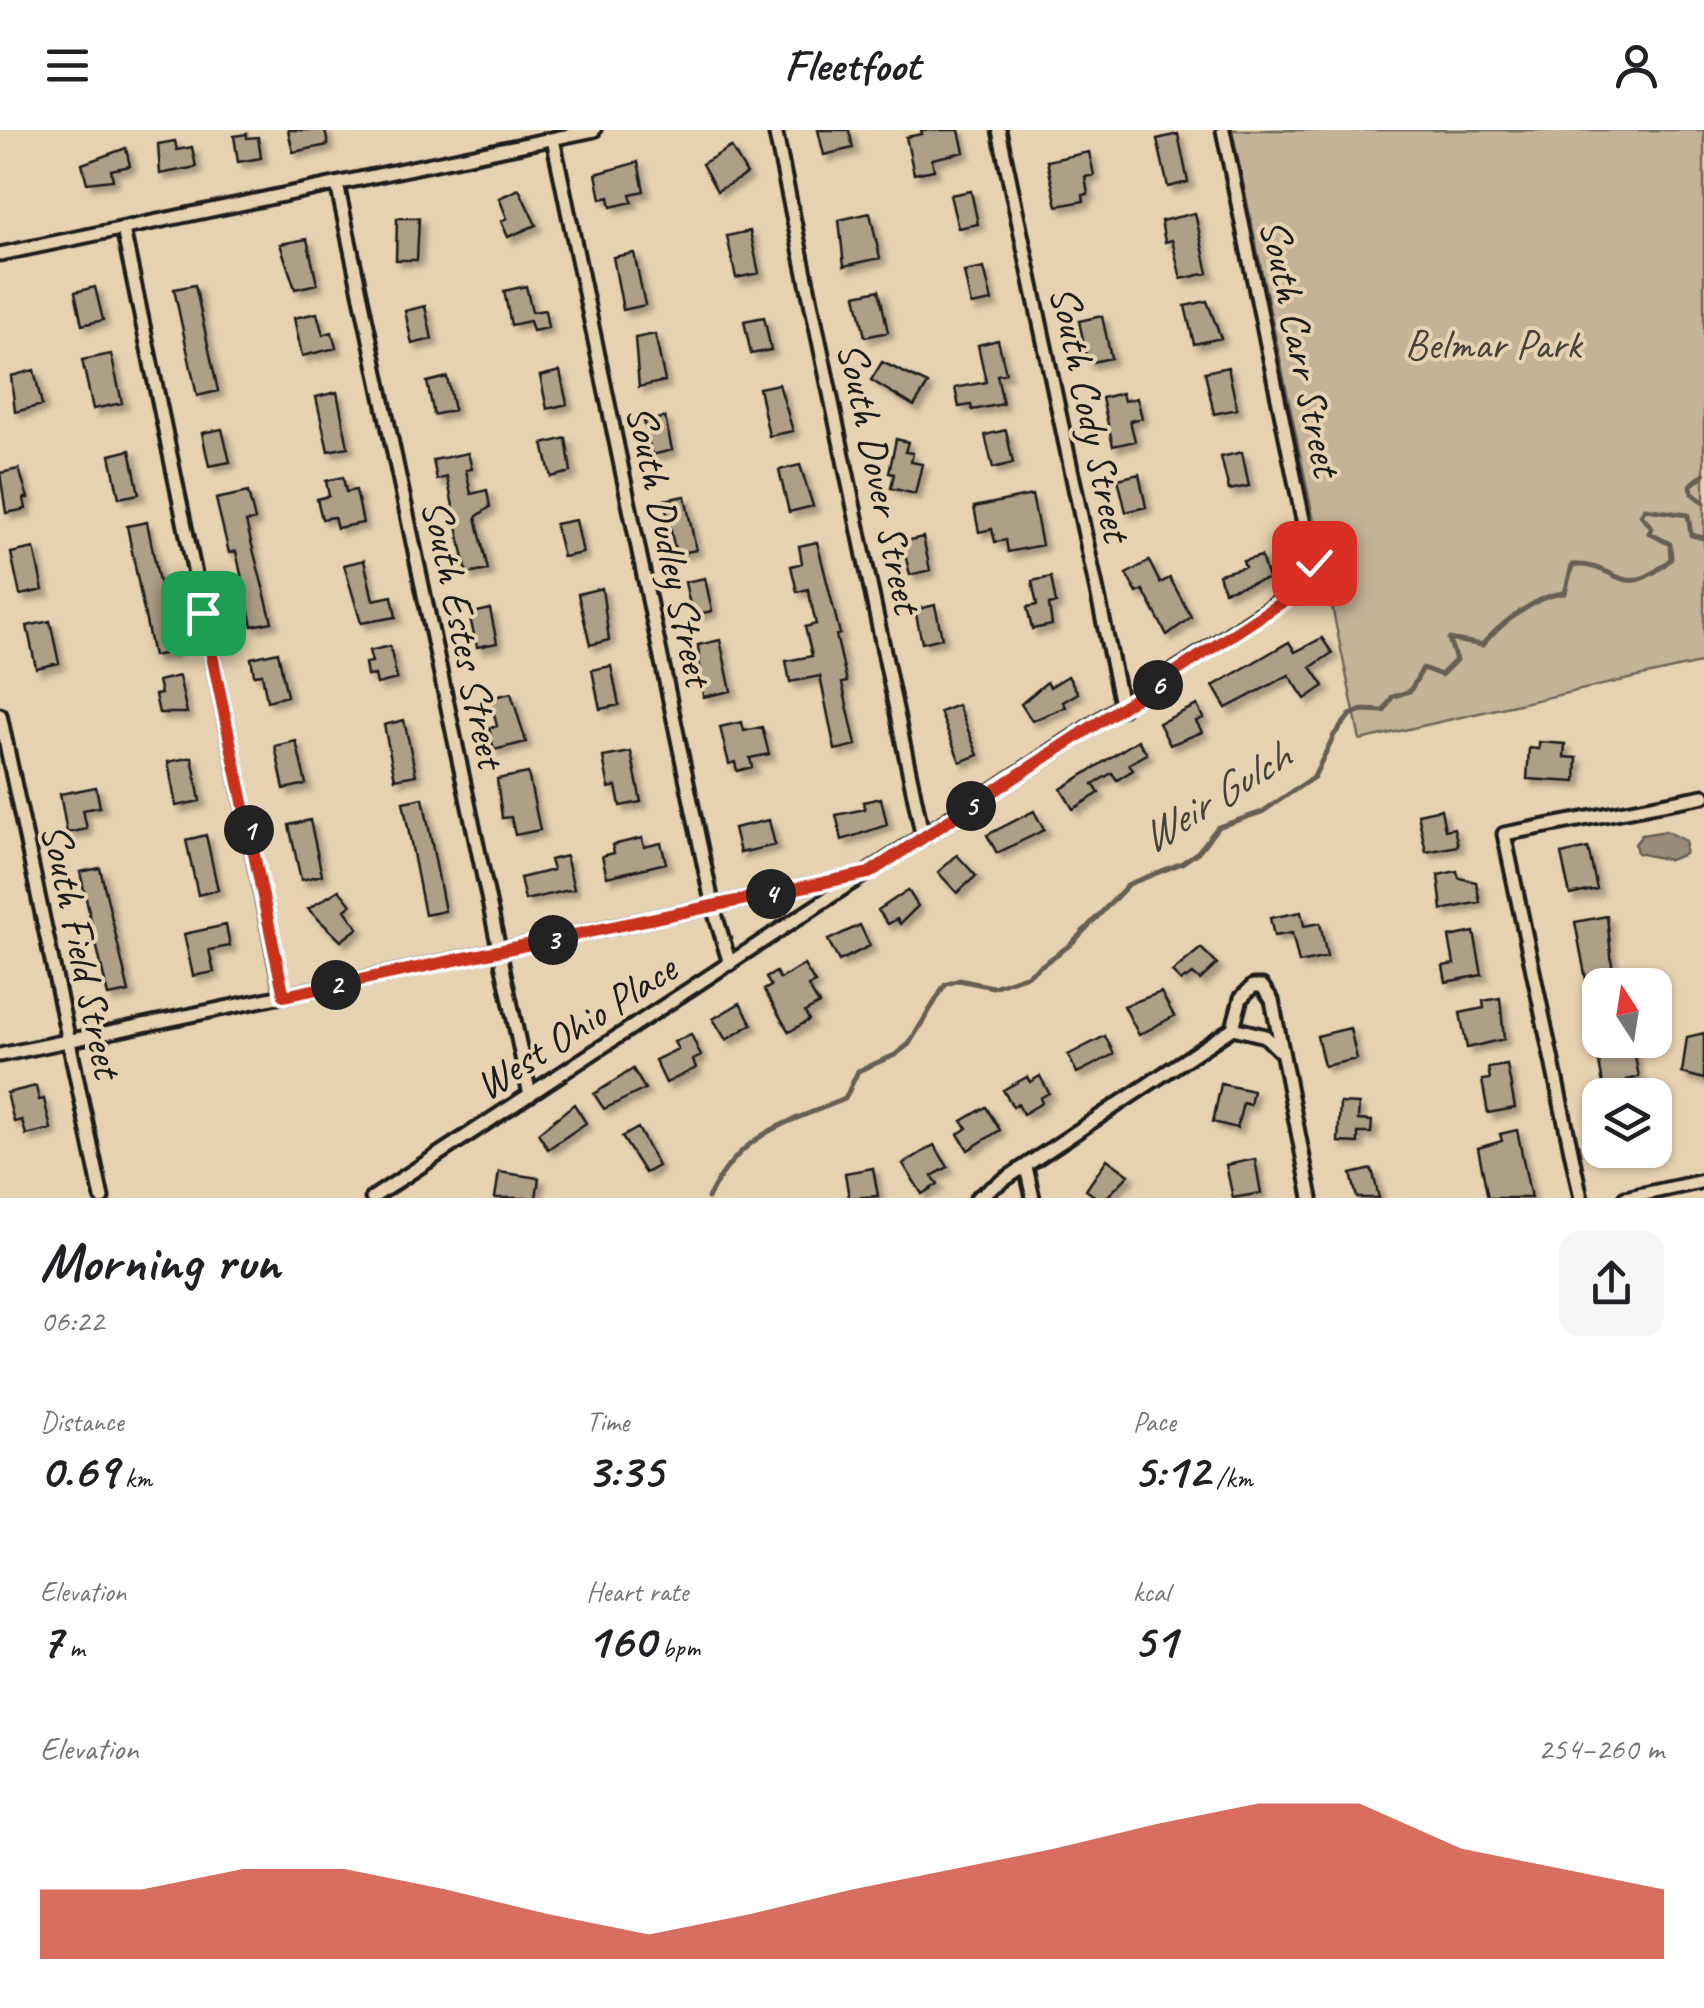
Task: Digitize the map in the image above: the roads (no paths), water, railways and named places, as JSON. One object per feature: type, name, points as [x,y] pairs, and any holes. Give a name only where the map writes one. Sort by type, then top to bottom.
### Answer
[{"type":"street","points":[[0,254],[594,130]]},
{"type":"street","name":"South Dover Street","points":[[775,130],[922,838]]},
{"type":"street","name":"South Cody Street","points":[[999,130],[1122,709]]},
{"type":"street","name":"South Carr Street","points":[[1224,130],[1315,578]]},
{"type":"street","name":"South Dudley Street","points":[[553,139],[713,907],[730,964]]},
{"type":"street","name":"South Estes Street","points":[[337,184],[530,1095]]},
{"type":"street","points":[[123,230],[284,996]]},
{"type":"street","name":"West Ohio Place","points":[[372,1198],[1122,709],[1315,578]]},
{"type":"street","name":"South Field Street","points":[[0,715],[102,1198]]},
{"type":"street","points":[[1581,1198],[1504,834],[1704,796]]},
{"type":"street","points":[[0,1055],[869,873]]},
{"type":"street","points":[[978,1198],[1233,1028],[1246,990],[1262,986],[1272,1000],[1310,1198]]},
{"type":"street","points":[[1233,1028],[1265,1036],[1281,1053]]},
{"type":"street","points":[[1026,1166],[1033,1198]]},
{"type":"street","points":[[1625,1198],[1704,1181]]},
{"type":"waterway","name":"Weir Gulch","points":[[1704,474],[1691,485],[1692,493],[1704,503]]},
{"type":"waterway","name":"Weir Gulch","points":[[708,1198],[721,1176],[750,1144],[783,1124],[845,1099],[858,1071],[895,1055],[909,1044],[945,985],[959,980],[993,987],[1028,975],[1070,945],[1129,884],[1182,863],[1198,852],[1218,827],[1262,812],[1314,777],[1334,735],[1350,715],[1362,710],[1384,711],[1392,697],[1410,691],[1423,668],[1441,675],[1456,660],[1449,639],[1482,645],[1520,612],[1565,593],[1572,565],[1600,569],[1629,580],[1654,572],[1671,559],[1670,544],[1649,533],[1652,528],[1641,515],[1645,509],[1688,515],[1691,535],[1704,538]]},
{"type":"park label","name":"Belmar Park","points":[[1493,343]]}]
